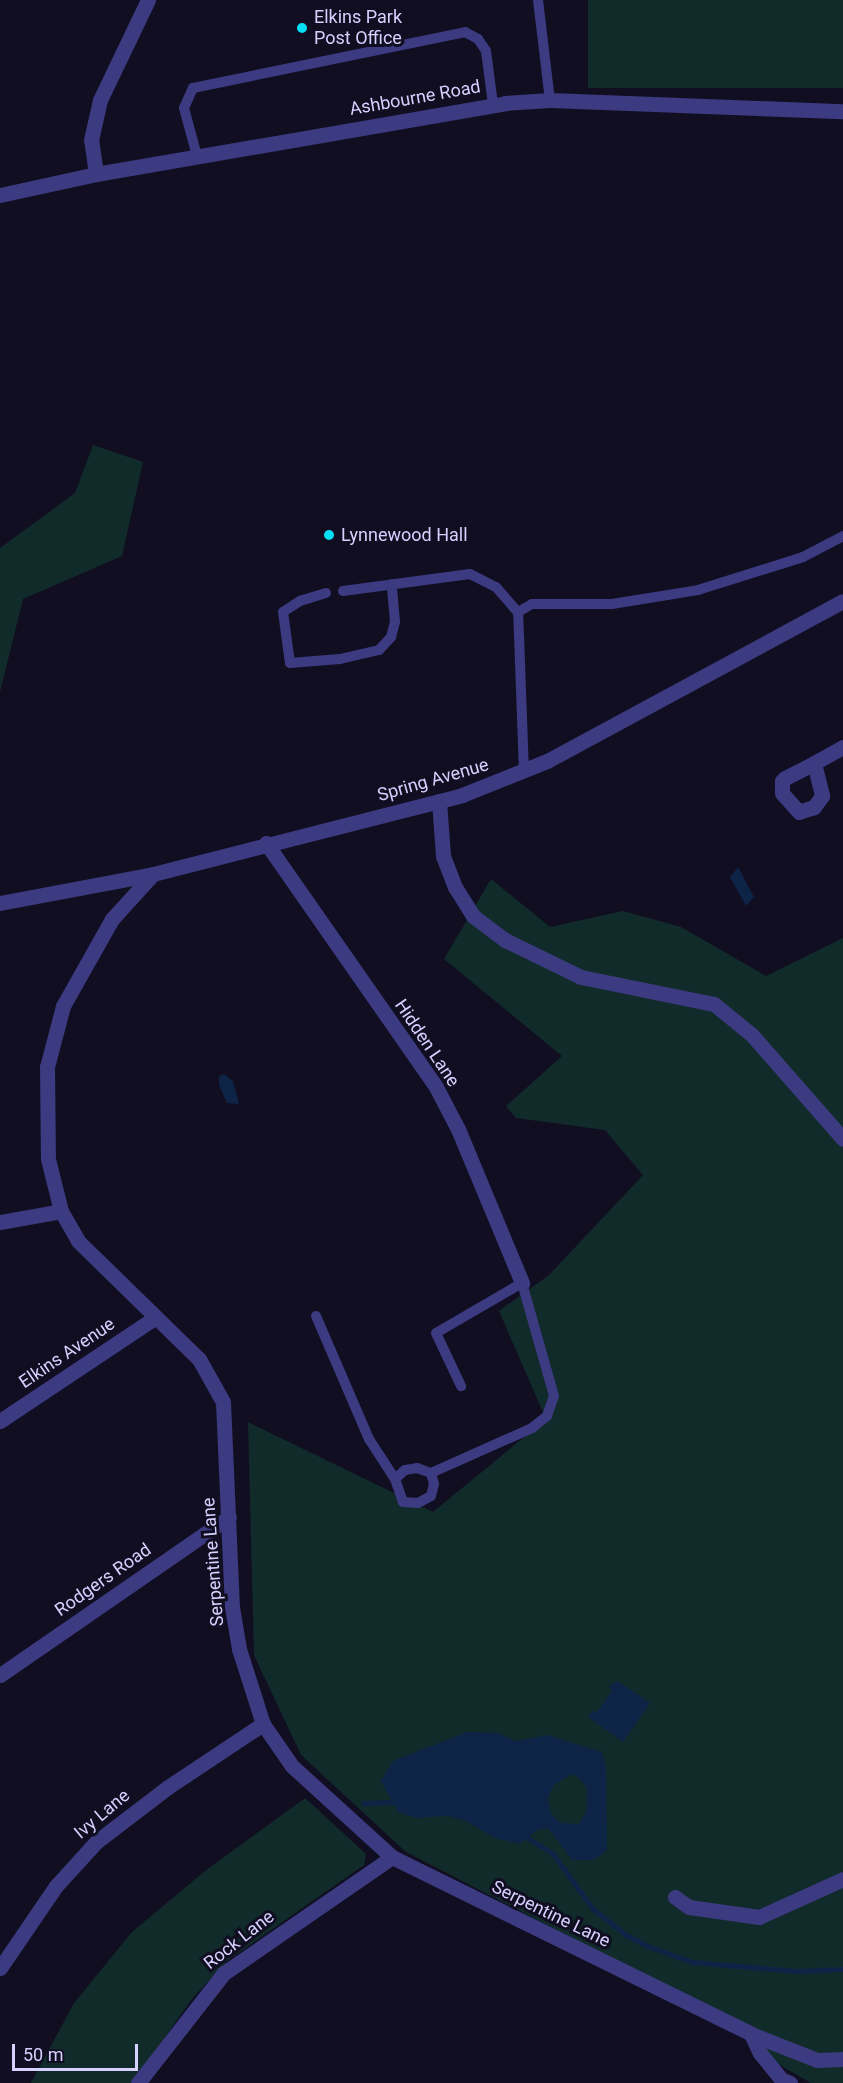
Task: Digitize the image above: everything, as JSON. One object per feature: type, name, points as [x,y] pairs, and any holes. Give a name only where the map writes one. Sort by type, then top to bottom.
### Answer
[{"type":"street","points":[[96,174],[91,140],[100,100],[148,0]]},
{"type":"street","name":"Ashbourne Road","points":[[0,195],[96,174],[493,104],[550,100],[843,111]]},
{"type":"street","name":"Spring Avenue","points":[[0,903],[153,874],[266,843],[439,801],[524,772],[843,601]]},
{"type":"street","points":[[814,763],[843,747]]},
{"type":"street","points":[[439,801],[443,856],[455,887],[473,916],[505,940],[581,977],[714,1004],[752,1035],[843,1139]]},
{"type":"street","name":"Hidden Lane","points":[[266,843],[436,1087],[458,1129],[522,1283]]},
{"type":"street","name":"Serpentine Lane","points":[[153,874],[112,919],[82,966],[63,1006],[51,1044],[44,1121],[48,1160],[61,1211],[78,1241],[199,1359],[223,1402],[237,1639],[263,1725],[292,1766],[392,1857],[751,2034]]},
{"type":"street","points":[[0,1222],[61,1211]]},
{"type":"street","name":"Elkins Avenue","points":[[0,1421],[156,1317]]},
{"type":"street","name":"Rodgers Road","points":[[0,1675],[229,1517]]},
{"type":"street","name":"Ivy Lane","points":[[0,1968],[56,1886],[96,1842],[168,1787],[263,1725]]},
{"type":"street","name":"Rock Lane","points":[[138,2083],[224,1973],[392,1857]]},
{"type":"street","points":[[675,1897],[689,1907],[759,1917],[843,1879]]},
{"type":"street","points":[[751,2034],[817,2060],[843,2059]]},
{"type":"street","points":[[751,2034],[760,2053],[781,2079],[790,2083]]},
{"type":"lane","points":[[538,0],[550,100]]},
{"type":"lane","points":[[197,156],[184,108],[193,88],[465,32],[478,39],[486,51],[493,104]]},
{"type":"lane","points":[[518,612],[532,604],[612,604],[698,590],[803,557],[843,536]]},
{"type":"lane","points":[[343,591],[470,574],[496,587],[518,612],[524,772]]},
{"type":"lane","points":[[326,593],[300,601],[283,612],[290,663],[340,659],[379,650],[391,637],[395,622],[392,584]]},
{"type":"lane","points":[[395,1479],[405,1470],[417,1468],[431,1473],[532,1428],[547,1416],[554,1396],[522,1283],[436,1333],[461,1386]]},
{"type":"lane","points":[[316,1316],[369,1439],[395,1479],[403,1502],[418,1503],[431,1496],[434,1484],[431,1473]]},
{"type":"green space","points":[[588,0],[843,0],[843,88],[588,88]]},
{"type":"green space","points":[[93,445],[143,462],[122,556],[23,599],[0,692],[0,548],[75,493]]},
{"type":"green space","points":[[491,879],[550,927],[623,911],[681,927],[766,976],[843,938],[843,2083],[811,2083],[778,2064],[747,2028],[406,1852],[301,1755],[254,1655],[248,1422],[433,1512],[546,1419],[499,1311],[549,1275],[643,1175],[605,1130],[516,1118],[506,1106],[562,1056],[444,959]]},
{"type":"green space","points":[[305,1798],[366,1854],[364,1865],[227,1961],[191,2000],[133,2083],[31,2083],[74,2003],[132,1932],[205,1871]]},
{"type":"water","points":[[738,867],[754,897],[746,906],[730,877]]},
{"type":"water","points":[[224,1074],[233,1081],[239,1104],[227,1103],[219,1085],[219,1076]]},
{"type":"water","points":[[618,1681],[650,1703],[623,1742],[588,1717],[593,1711],[596,1713],[612,1691],[609,1686]]},
{"type":"water","points":[[467,1732],[497,1733],[516,1741],[547,1735],[602,1752],[606,1767],[607,1850],[593,1860],[572,1860],[548,1828],[537,1830],[520,1844],[495,1838],[464,1820],[445,1816],[417,1818],[398,1812],[381,1781],[393,1761]],"holes":[[[570,1775],[576,1775],[587,1788],[587,1810],[579,1824],[561,1823],[551,1814],[548,1797],[554,1785]]]},
{"type":"waterway","points":[[363,1803],[398,1802]]},
{"type":"waterway","points":[[523,1835],[553,1854],[593,1909],[626,1935],[650,1947],[692,1962],[796,1971],[843,1969]]},
{"type":"place","name":"Elkins Park Post Office","points":[[302,28]]},
{"type":"place","name":"Lynnewood Hall","points":[[329,535]]}]
